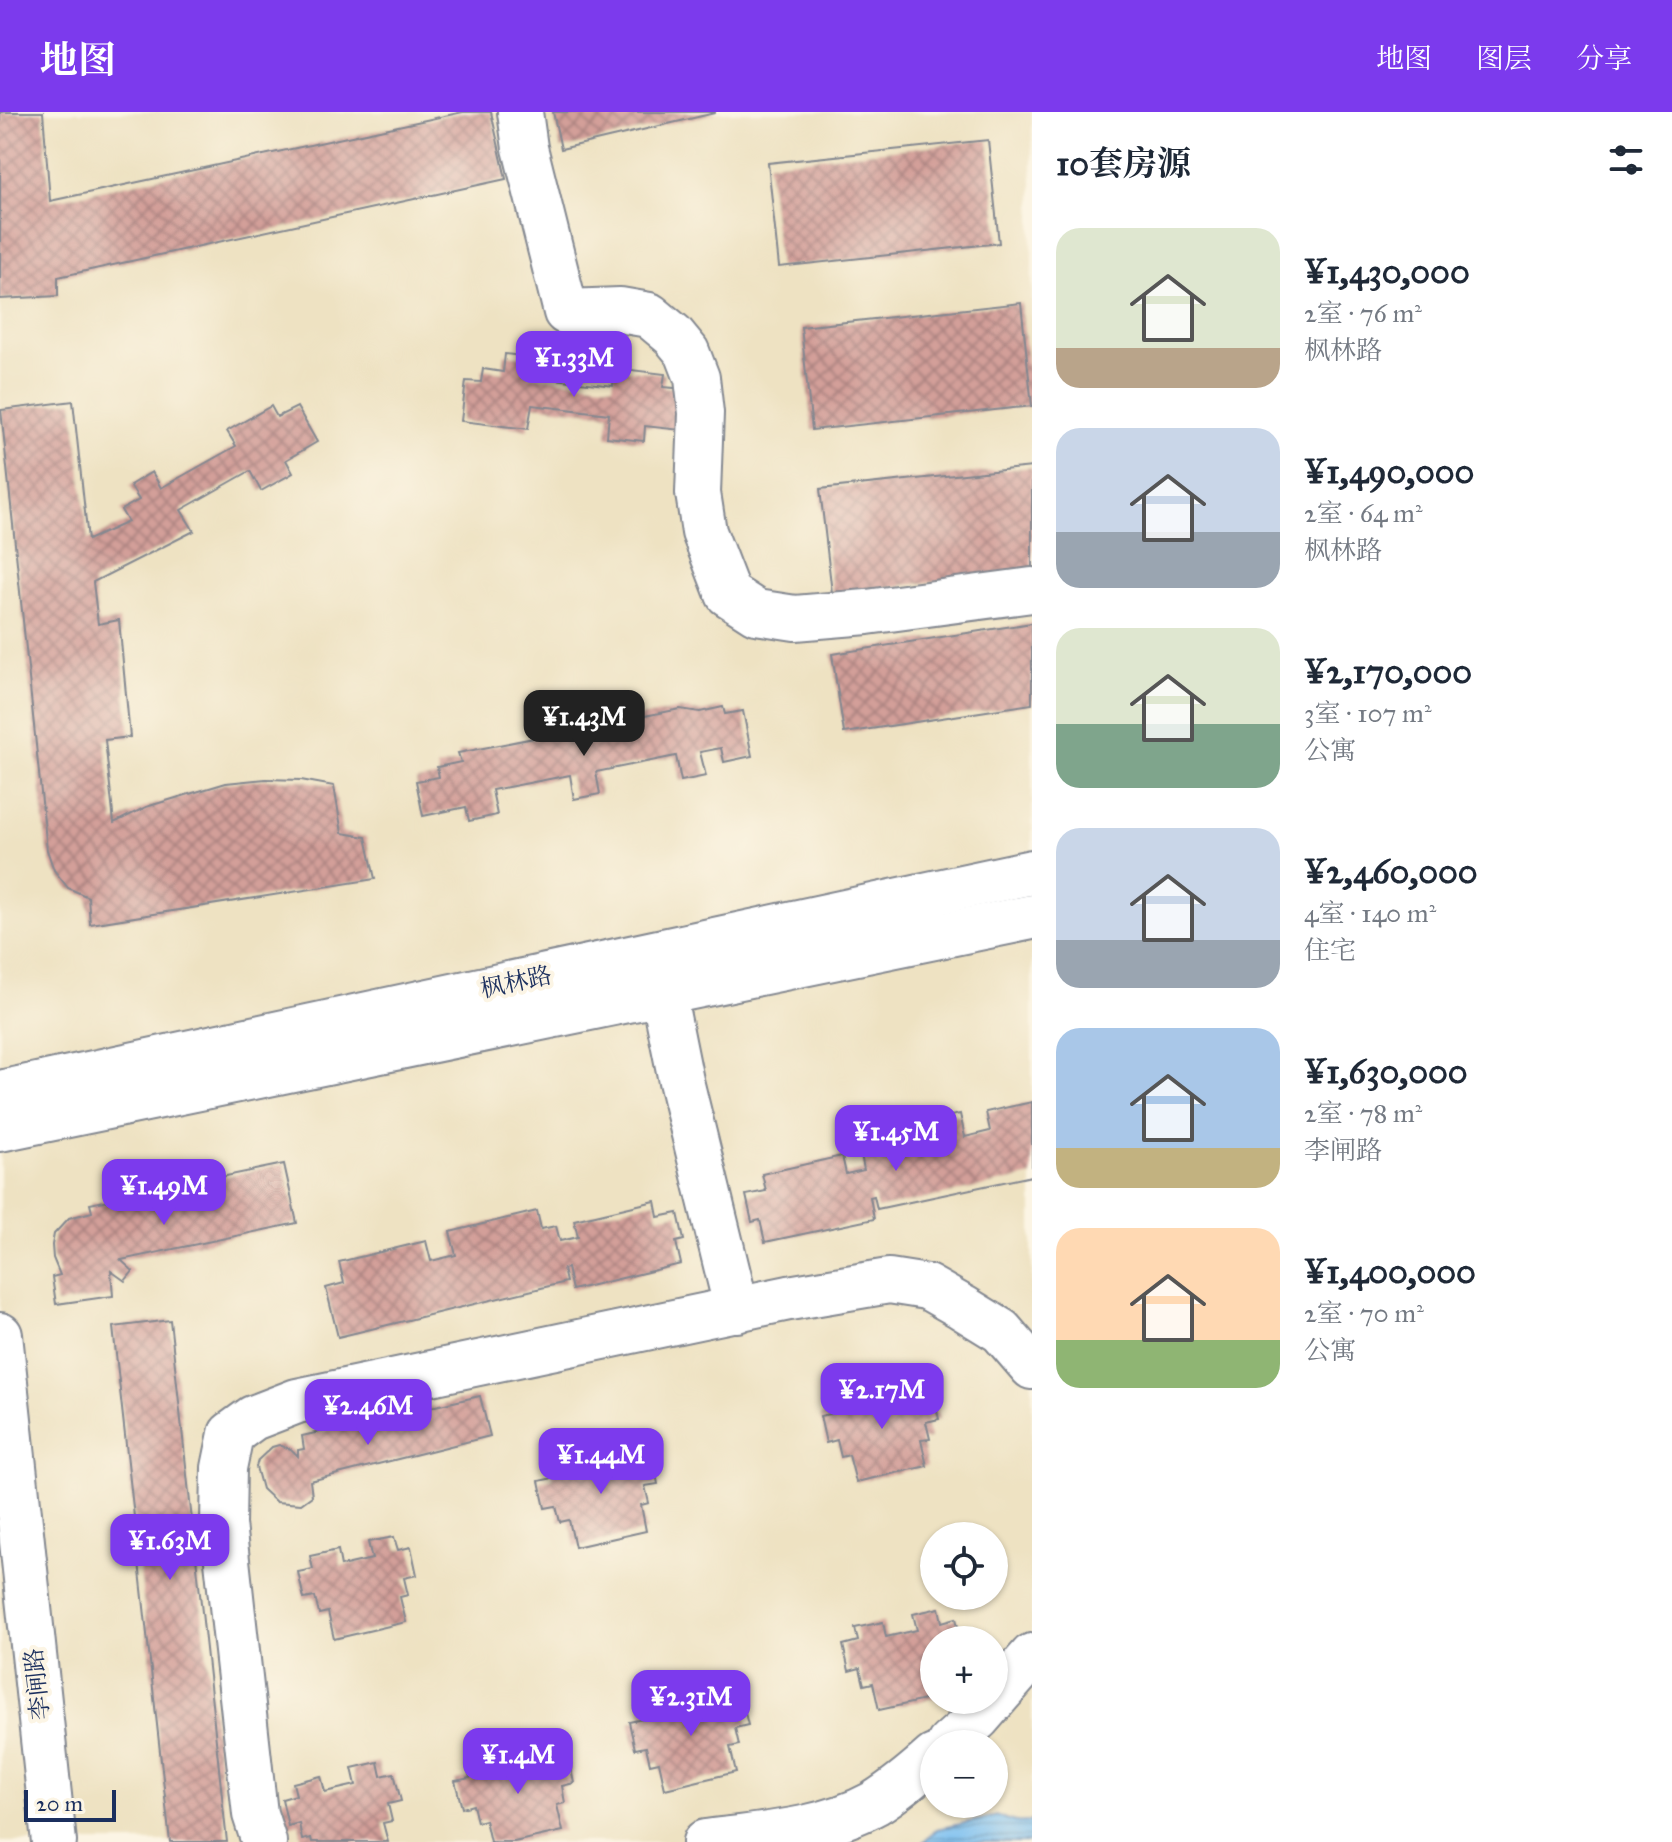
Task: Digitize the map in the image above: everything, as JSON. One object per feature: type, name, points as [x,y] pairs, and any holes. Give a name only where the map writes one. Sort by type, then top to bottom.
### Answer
[{"type":"main road","points":[[520,112],[525,148],[566,312],[620,310],[649,315],[673,335],[687,352],[697,378],[701,413],[698,493],[704,532],[728,594],[756,612],[795,618],[867,612],[1032,590]]},
{"type":"main road","name":"枫林路","points":[[0,1093],[1032,872]]},
{"type":"main road","name":"枫林路","points":[[0,1129],[1032,917]]},
{"type":"main road","points":[[663,992],[681,1081],[737,1310]]},
{"type":"main road","points":[[264,1842],[255,1814],[223,1524],[224,1468],[231,1434],[253,1418],[297,1401],[847,1286],[889,1281],[927,1287],[1001,1331],[1032,1367]]},
{"type":"main road","name":"李闸路","points":[[0,1335],[54,1842]]},
{"type":"main road","points":[[965,1730],[1032,1656]]},
{"type":"main road","points":[[705,1842],[835,1820],[875,1803],[920,1768]]},
{"type":"water","points":[[989,1818],[1032,1821],[1032,1842],[923,1842],[937,1829]]},
{"type":"building","points":[[0,112],[43,112],[50,201],[463,112],[491,112],[506,179],[58,277],[58,296],[0,299]]},
{"type":"building","points":[[553,112],[715,112],[715,113],[561,149]]},
{"type":"building","points":[[988,140],[999,243],[779,267],[768,163]]},
{"type":"building","points":[[1021,303],[1032,406],[812,430],[801,327]]},
{"type":"building","points":[[505,354],[531,357],[528,376],[613,386],[615,368],[665,374],[663,387],[686,389],[681,430],[645,426],[644,441],[607,437],[609,414],[532,405],[528,429],[461,421],[466,381],[481,382],[483,369],[503,372]]},
{"type":"building","points":[[73,401],[88,540],[128,522],[121,510],[139,500],[130,485],[152,472],[161,488],[236,446],[227,431],[271,406],[277,417],[297,407],[317,442],[286,460],[293,473],[261,491],[250,471],[181,510],[194,531],[93,582],[98,624],[119,620],[130,737],[105,740],[114,823],[146,807],[226,783],[266,779],[301,780],[334,786],[342,833],[366,837],[375,879],[90,924],[88,897],[68,888],[54,870],[47,850],[1,410]]},
{"type":"building","points":[[1032,467],[1032,571],[832,593],[820,489]]},
{"type":"building","points":[[1032,623],[1032,704],[844,733],[832,654]]},
{"type":"building","points":[[723,707],[725,714],[743,711],[752,756],[724,762],[721,748],[700,752],[706,776],[681,781],[676,756],[596,772],[600,794],[574,799],[570,775],[492,790],[497,815],[469,821],[466,807],[423,816],[416,781],[439,777],[437,767],[461,762],[458,753],[680,709],[700,712]]},
{"type":"building","points":[[1032,1102],[1032,1176],[877,1209],[874,1196],[870,1197],[874,1219],[765,1242],[760,1220],[752,1222],[746,1195],[766,1191],[762,1174],[842,1156],[846,1174],[864,1170],[861,1154],[876,1151],[872,1133],[960,1114],[965,1137],[990,1131],[986,1112]]},
{"type":"building","points":[[284,1164],[297,1223],[121,1260],[133,1271],[125,1281],[111,1271],[113,1296],[56,1304],[52,1277],[60,1275],[53,1258],[54,1234],[69,1218],[92,1212],[90,1204]]},
{"type":"building","points":[[655,1201],[658,1217],[678,1213],[684,1240],[676,1242],[681,1264],[572,1290],[567,1268],[563,1269],[566,1282],[338,1337],[326,1288],[344,1283],[339,1262],[426,1241],[431,1261],[456,1255],[450,1232],[537,1211],[541,1229],[556,1226],[560,1241],[578,1237],[574,1220]]},
{"type":"building","points":[[170,1320],[227,1842],[170,1842],[113,1327]]},
{"type":"building","points":[[916,1380],[919,1393],[932,1390],[939,1419],[926,1422],[930,1439],[921,1440],[927,1466],[856,1482],[849,1455],[841,1457],[837,1440],[826,1443],[820,1416],[834,1413],[831,1400],[859,1393],[863,1409],[893,1402],[890,1386]]},
{"type":"building","points":[[480,1396],[490,1436],[310,1481],[312,1496],[301,1504],[276,1502],[262,1489],[256,1467],[258,1460],[272,1447],[279,1445],[291,1449],[298,1456],[298,1450],[304,1449],[302,1436]]},
{"type":"building","points":[[635,1445],[638,1458],[652,1455],[658,1484],[645,1486],[649,1503],[641,1505],[646,1531],[575,1547],[569,1520],[560,1522],[556,1506],[545,1508],[539,1481],[553,1478],[550,1465],[579,1458],[582,1474],[613,1467],[609,1451]]},
{"type":"building","points":[[394,1537],[398,1550],[411,1547],[417,1575],[404,1578],[408,1595],[400,1597],[406,1622],[334,1639],[328,1612],[319,1614],[315,1597],[304,1599],[298,1572],[313,1569],[310,1556],[338,1550],[341,1566],[372,1559],[368,1542]]},
{"type":"building","points":[[939,1610],[942,1622],[956,1618],[958,1626],[920,1626],[920,1701],[879,1710],[873,1683],[864,1685],[860,1668],[849,1671],[843,1645],[858,1641],[855,1628],[883,1622],[886,1637],[917,1630],[913,1614]]},
{"type":"building","points":[[725,1687],[728,1700],[741,1697],[748,1725],[735,1728],[739,1745],[730,1747],[736,1772],[665,1789],[659,1762],[650,1764],[646,1747],[635,1749],[629,1722],[643,1719],[640,1706],[668,1700],[672,1716],[702,1709],[699,1693]]},
{"type":"building","points":[[551,1744],[555,1758],[568,1755],[574,1783],[562,1786],[565,1803],[557,1805],[563,1831],[514,1842],[490,1842],[485,1820],[477,1822],[473,1805],[462,1808],[455,1781],[470,1778],[467,1765],[495,1758],[499,1774],[529,1767],[525,1751]]},
{"type":"building","points":[[378,1762],[381,1776],[394,1773],[401,1801],[388,1804],[392,1821],[383,1823],[388,1842],[312,1842],[311,1838],[302,1840],[299,1823],[288,1826],[282,1799],[296,1795],[293,1783],[321,1776],[325,1792],[356,1785],[352,1768]]}]
